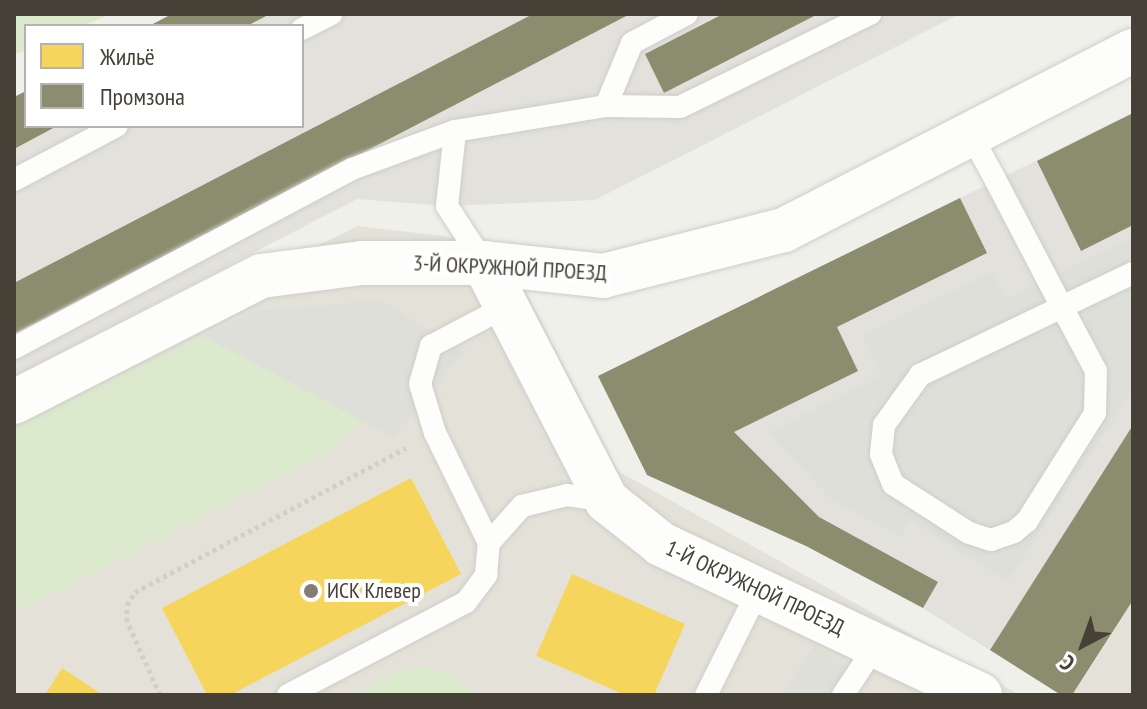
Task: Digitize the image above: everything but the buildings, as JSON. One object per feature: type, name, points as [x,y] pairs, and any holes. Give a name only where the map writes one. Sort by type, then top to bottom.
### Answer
[{"type":"street","name":"3-Й ОКРУЖНОЙ ПРОЕЗД","points":[[14,402],[261,276],[362,263],[484,263],[603,276],[784,230],[969,131],[1133,51]]},
{"type":"street","name":"1-Й ОКРУЖНОЙ ПРОЕЗД","points":[[484,263],[509,305],[607,501],[661,544],[980,695]]},
{"type":"lane","points":[[304,28],[331,14]]},
{"type":"lane","points":[[606,106],[632,43],[687,14]]},
{"type":"lane","points":[[14,348],[352,169],[455,131],[606,106],[680,107],[870,14]]},
{"type":"lane","points":[[14,180],[113,128]]},
{"type":"lane","points":[[455,131],[447,206],[484,263]]},
{"type":"lane","points":[[969,131],[1062,307],[1096,371],[1097,401],[1085,432],[1027,521],[991,540],[969,533],[893,484],[881,454],[884,425],[920,375],[1062,307],[1133,273]]},
{"type":"lane","points":[[288,695],[466,602],[486,575],[489,543],[435,433],[420,384],[431,346],[509,305]]},
{"type":"lane","points":[[489,543],[522,506],[567,495],[607,501]]},
{"type":"lane","points":[[706,695],[758,591]]},
{"type":"lane","points":[[843,695],[876,645]]},
{"type":"path","points":[[160,695],[127,621],[127,605],[135,592],[435,433]]},
{"type":"shaded area","points":[[172,14],[960,14],[595,200],[447,206],[357,199],[14,377],[14,97],[24,92],[24,128],[304,128],[304,24],[153,24]]},
{"type":"shaded area","points":[[1133,113],[1133,600],[1072,695],[1061,695],[923,608],[806,546],[647,475],[598,376]]},
{"type":"shaded area","points":[[358,226],[501,243],[618,471],[1020,695],[14,695],[14,393]]},
{"type":"shaded area","points":[[1133,237],[1133,390],[1008,581],[911,521],[900,537],[831,499],[768,433],[881,376],[861,335],[992,272],[1007,298]]},
{"type":"shaded area","points":[[382,300],[465,352],[393,437],[203,336],[256,311]]},
{"type":"shaded area","points":[[1133,600],[1133,695],[1072,695],[1085,676]]},
{"type":"shaded area","points":[[814,645],[847,667],[829,695],[781,695]]},
{"type":"green space","points":[[14,14],[111,14],[88,24],[24,24],[24,51],[14,55]]},
{"type":"green space","points":[[203,336],[362,420],[329,453],[14,612],[14,426]]},
{"type":"green space","points":[[422,667],[449,675],[476,695],[357,695],[393,672]]},
{"type":"place","name":"ИСК Клевер","points":[[311,591]]}]
